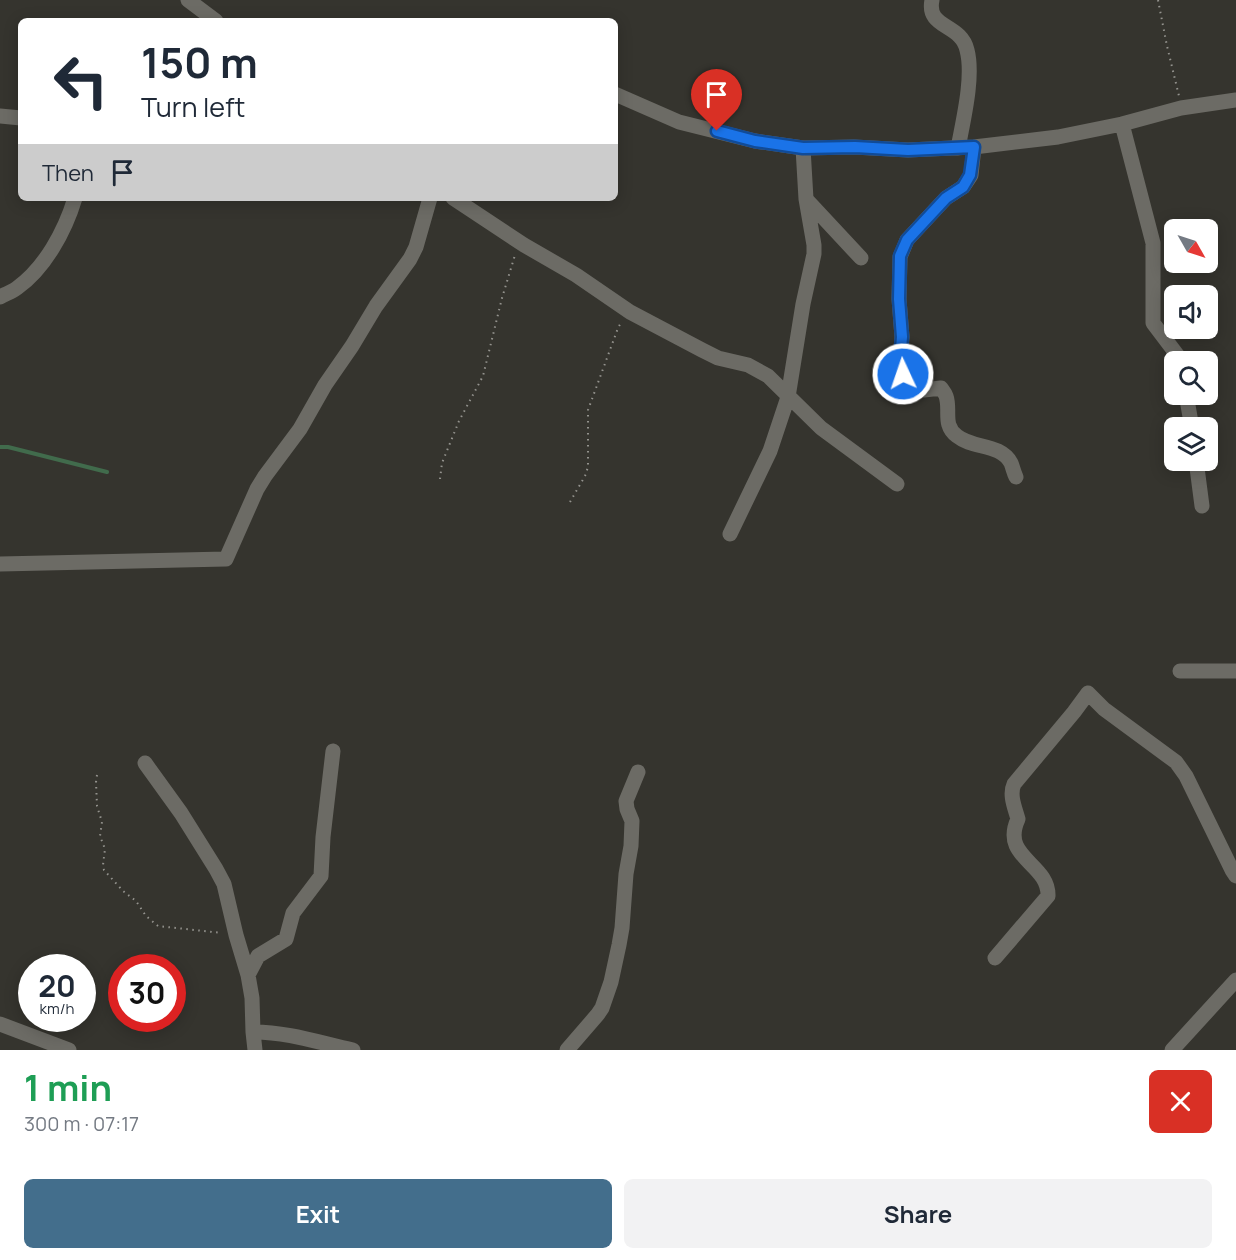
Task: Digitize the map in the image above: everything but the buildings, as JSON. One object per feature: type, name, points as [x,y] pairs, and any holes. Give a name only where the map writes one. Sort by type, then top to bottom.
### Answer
[{"type":"street","points":[[188,0],[212,18]]},
{"type":"street","points":[[932,0],[932,12],[939,22],[956,32],[964,40],[968,51],[969,73],[958,148]]},
{"type":"street","points":[[618,95],[679,122],[755,141],[803,148],[855,147],[908,150],[974,147],[1058,137],[1122,124],[1181,108],[1236,100]]},
{"type":"street","points":[[0,116],[18,118]]},
{"type":"street","points":[[1122,124],[1153,243],[1153,323],[1174,351]]},
{"type":"street","points":[[974,147],[970,175],[963,187],[946,198],[907,240],[900,256],[899,299],[902,337],[900,360],[903,374],[910,382],[924,390],[941,388],[946,396],[948,423],[955,435],[969,443],[1000,452],[1010,461],[1016,477]]},
{"type":"street","points":[[730,534],[770,451],[788,397],[802,304],[814,254],[806,199],[803,148]]},
{"type":"street","points":[[806,199],[861,258]]},
{"type":"street","points":[[0,297],[17,288],[46,257],[67,221],[74,201]]},
{"type":"street","points":[[0,564],[226,559],[257,489],[300,429],[325,385],[376,306],[410,259],[416,247],[429,201]]},
{"type":"street","points":[[458,201],[524,245],[576,275],[630,312],[718,358],[758,369],[821,428],[897,484]]},
{"type":"street","points":[[1197,471],[1202,506]]},
{"type":"street","points":[[1180,671],[1236,671]]},
{"type":"street","points":[[995,958],[1048,896],[1048,888],[1044,879],[1021,853],[1014,841],[1013,829],[1018,819],[1011,790],[1088,693],[1104,709],[1176,762],[1186,776],[1236,876]]},
{"type":"street","points":[[248,975],[258,956],[286,939],[294,914],[321,878],[333,751]]},
{"type":"street","points":[[145,763],[182,813],[221,877],[248,975],[252,998],[255,1050]]},
{"type":"street","points":[[567,1050],[602,1008],[610,982],[622,928],[626,874],[631,846],[632,821],[626,801],[638,772]]},
{"type":"street","points":[[1172,1050],[1236,980]]},
{"type":"street","points":[[0,1024],[69,1050]]},
{"type":"street","points":[[253,1032],[275,1032],[299,1036],[353,1050]]},
{"type":"path","points":[[1158,0],[1181,108]]},
{"type":"path","points":[[440,478],[442,463],[459,421],[480,385],[513,259],[524,245]]},
{"type":"path","points":[[570,502],[588,467],[588,410],[618,328],[630,312]]},
{"type":"path","points":[[97,775],[97,806],[102,822],[100,836],[105,849],[103,865],[104,870],[113,881],[136,901],[146,916],[158,926],[236,935]]},
{"type":"waterway","points":[[0,447],[8,447],[107,472]]},
{"type":"route","points":[[717,131],[755,141],[803,148],[855,147],[908,150],[974,147],[970,175],[963,187],[946,198],[907,240],[900,256],[899,299],[902,337],[900,360],[903,374]]}]
